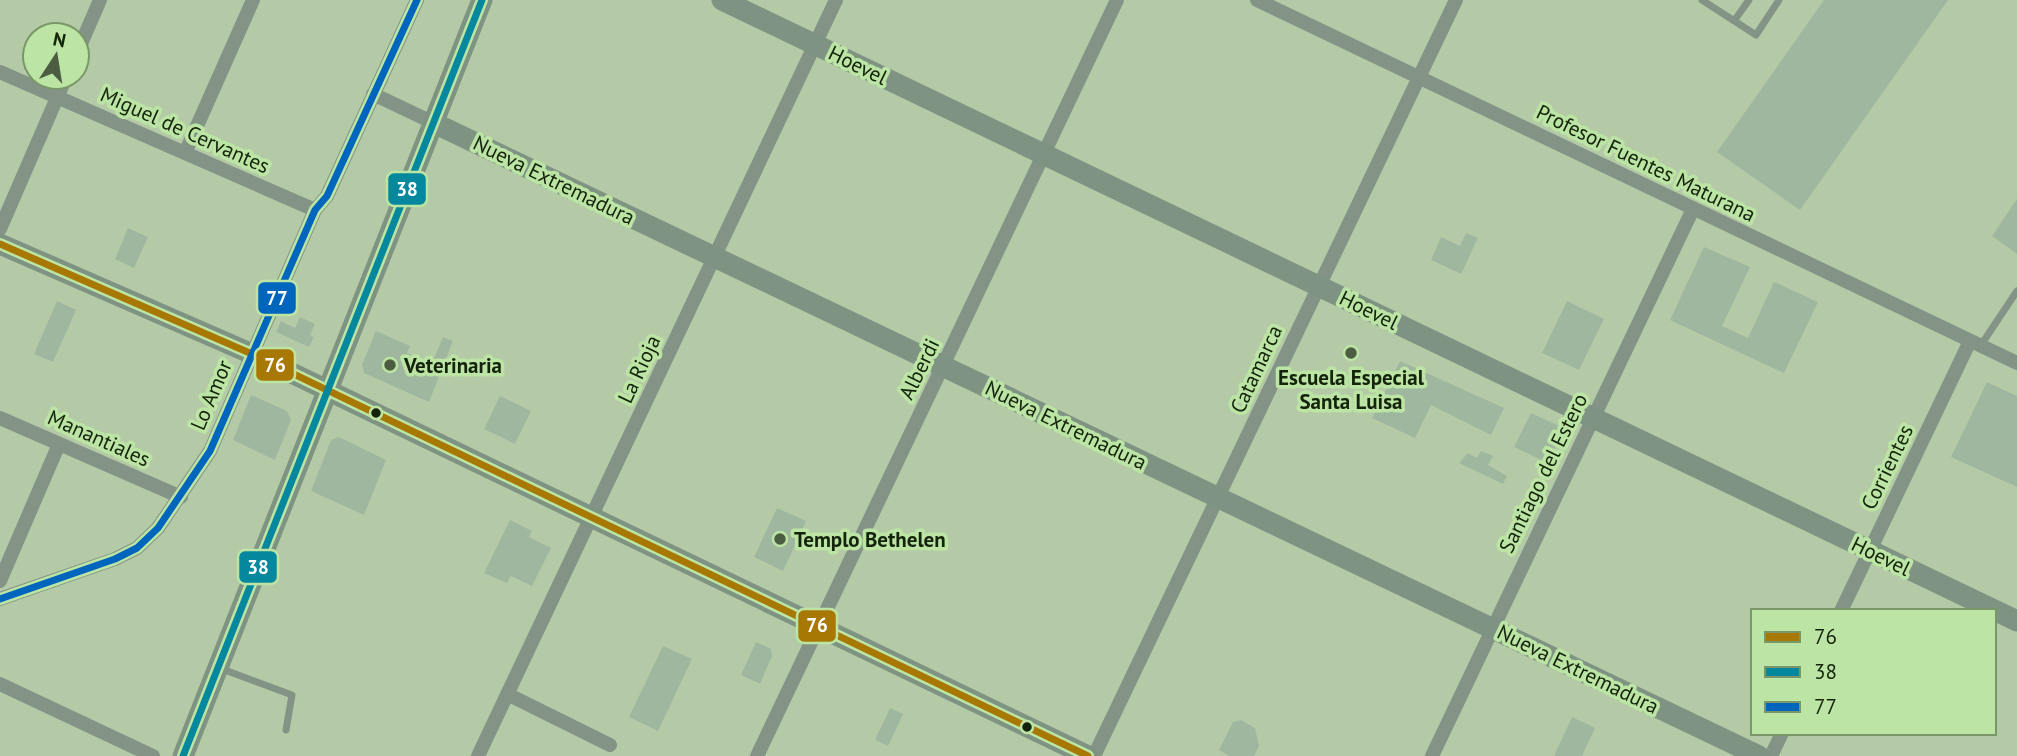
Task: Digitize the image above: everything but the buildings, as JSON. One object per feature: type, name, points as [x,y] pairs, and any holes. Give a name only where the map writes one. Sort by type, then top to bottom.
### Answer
[{"type":"street","points":[[91,21],[100,0]]},
{"type":"street","points":[[186,153],[253,0]]},
{"type":"street","name":"Lo Amor","points":[[0,599],[115,559],[137,548],[159,527],[181,497],[210,451],[315,210],[327,196],[417,0]]},
{"type":"street","points":[[183,756],[482,0]]},
{"type":"street","name":"Hoevel","points":[[722,0],[1992,609]]},
{"type":"street","name":"La Rioja","points":[[478,756],[836,0]]},
{"type":"street","name":"Alberdi","points":[[757,756],[1117,0]]},
{"type":"street","name":"Profesor Fuentes Maturana","points":[[1257,0],[2017,363]]},
{"type":"street","name":"Catamarca","points":[[1094,756],[1455,0]]},
{"type":"street","name":"Miguel de Cervantes","points":[[0,72],[315,210]]},
{"type":"street","points":[[0,229],[60,91]]},
{"type":"street","name":"Nueva Extremadura","points":[[373,94],[1759,756]]},
{"type":"street","name":"Santiago del Estero","points":[[1432,756],[1693,208]]},
{"type":"street","points":[[0,244],[252,354],[1088,756]]},
{"type":"street","name":"Corrientes","points":[[1842,609],[1976,343]]},
{"type":"street","name":"Manantiales","points":[[0,418],[181,497]]},
{"type":"street","points":[[0,581],[59,444]]},
{"type":"street","name":"Hoevel","points":[[1996,611],[2017,621]]},
{"type":"street","points":[[0,684],[153,756]]},
{"type":"street","points":[[507,694],[610,745]]},
{"type":"street","points":[[1771,756],[1781,735]]},
{"type":"lane","points":[[1702,0],[1756,35],[1779,0]]},
{"type":"lane","points":[[1734,22],[1749,0]]},
{"type":"lane","points":[[1976,343],[2017,291]]},
{"type":"lane","points":[[218,667],[292,695],[286,730]]},
{"type":"transit line","name":"77","points":[[0,599],[115,559],[137,548],[158,528],[210,451],[315,210],[327,196],[417,0]]},
{"type":"transit line","name":"38","points":[[183,756],[482,0]]},
{"type":"transit line","name":"76","points":[[0,244],[252,354],[1088,756]]},
{"type":"place","name":"Escuela Especial Santa Luisa","points":[[1351,353]]},
{"type":"place","name":"Veterinaria","points":[[390,365]]},
{"type":"place","name":"Templo Bethelen","points":[[780,539]]}]
